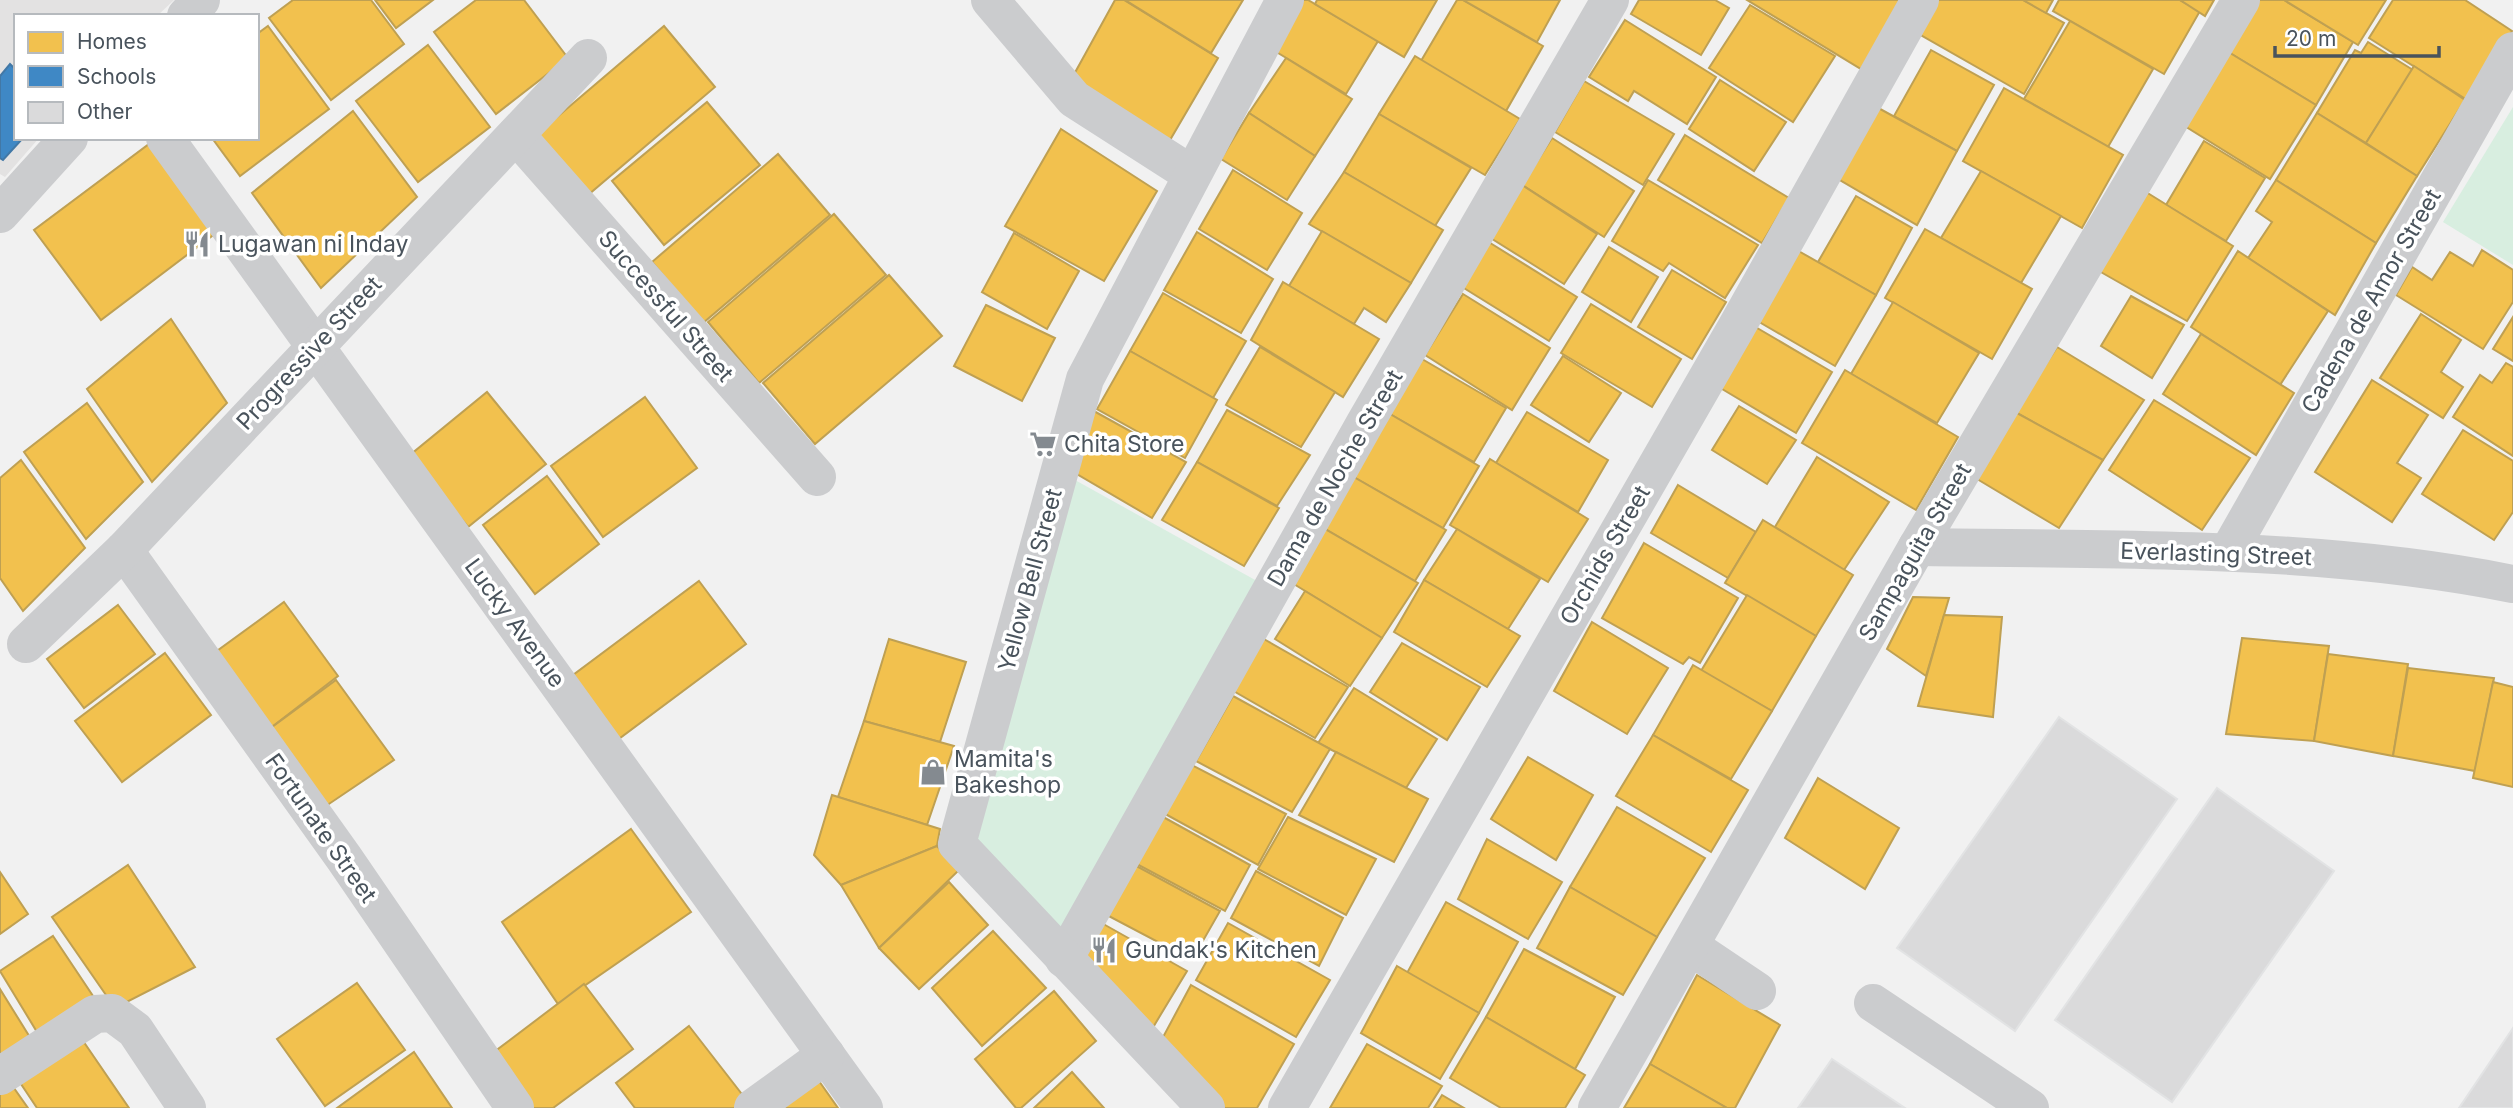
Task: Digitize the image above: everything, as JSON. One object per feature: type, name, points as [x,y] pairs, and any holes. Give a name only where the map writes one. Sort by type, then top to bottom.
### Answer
[{"type":"street","points":[[188,14],[201,0]]},
{"type":"street","points":[[990,0],[1074,99],[1191,174]]},
{"type":"street","name":"Yellow Bell Street","points":[[1206,1108],[957,844],[1085,379],[1285,0]]},
{"type":"street","name":"Dama de Noche Street","points":[[1064,959],[1365,423],[1610,0]]},
{"type":"street","name":"Orchids Street","points":[[1287,1108],[1736,328],[1920,0]]},
{"type":"street","name":"Sampaguita Street","points":[[1597,1108],[1917,547],[2241,0]]},
{"type":"street","name":"Cadena de Amor Street","points":[[2229,551],[2513,51]]},
{"type":"street","name":"Progressive Street","points":[[26,644],[124,550],[589,58]]},
{"type":"street","name":"Successful Street","points":[[516,135],[817,477]]},
{"type":"street","points":[[0,214],[67,140]]},
{"type":"street","name":"Lucky Avenue","points":[[167,140],[864,1108]]},
{"type":"street","name":"Everlasting Street","points":[[1917,547],[2229,551],[2382,564],[2513,584]]},
{"type":"street","name":"Fortunate Street","points":[[124,550],[344,858],[515,1108]]},
{"type":"street","points":[[1690,946],[1757,991]]},
{"type":"street","points":[[1873,1003],[2030,1108]]},
{"type":"street","points":[[0,1076],[95,1014],[112,1013],[135,1030],[187,1108]]},
{"type":"street","points":[[753,1108],[826,1055]]},
{"type":"shaded area","points":[[0,0],[174,0],[159,14],[14,14],[14,140],[37,140],[5,177],[0,174]]},
{"type":"green space","points":[[2513,107],[2513,265],[2443,222]]},
{"type":"green space","points":[[1066,475],[1266,586],[1062,949],[964,842]]},
{"type":"building: Homes","points":[[293,0],[371,0],[404,44],[331,100],[269,18]]},
{"type":"building: Homes","points":[[375,0],[433,0],[396,28]]},
{"type":"building: Homes","points":[[476,0],[524,0],[568,58],[496,114],[434,32]]},
{"type":"building: Homes","points":[[1115,0],[1124,0],[1218,58],[1170,140],[1072,78]]},
{"type":"building: Homes","points":[[1125,0],[1243,0],[1211,53]]},
{"type":"building: Homes","points":[[1296,0],[1308,0],[1378,41],[1346,94],[1268,47]]},
{"type":"building: Homes","points":[[1317,0],[1437,0],[1404,57],[1315,4]]},
{"type":"building: Homes","points":[[1457,0],[1463,0],[1543,46],[1506,111],[1421,61]]},
{"type":"building: Homes","points":[[1463,0],[1560,0],[1537,42]]},
{"type":"building: Homes","points":[[1639,0],[1715,0],[1729,8],[1701,55],[1631,14]]},
{"type":"building: Homes","points":[[1747,0],[1902,0],[1861,69]]},
{"type":"building: Homes","points":[[1938,0],[2023,0],[2064,23],[2024,94],[1919,34]]},
{"type":"building: Homes","points":[[2023,0],[2053,0],[2046,13]]},
{"type":"building: Homes","points":[[2059,0],[2180,0],[2200,11],[2164,74],[2053,11]]},
{"type":"building: Homes","points":[[2180,0],[2214,0],[2205,16]]},
{"type":"building: Homes","points":[[2255,0],[2284,0],[2353,42],[2316,105],[2225,50]]},
{"type":"building: Homes","points":[[2284,0],[2386,0],[2358,45]]},
{"type":"building: Homes","points":[[2393,0],[2465,0],[2512,31],[2472,103],[2369,38]]},
{"type":"building: Homes","points":[[1750,5],[1835,56],[1793,122],[1709,68]]},
{"type":"building: Homes","points":[[1625,20],[1716,77],[1687,124],[1634,91],[1628,101],[1589,77]]},
{"type":"building: Homes","points":[[2070,21],[2153,69],[2108,147],[2024,99]]},
{"type":"building: Homes","points":[[268,26],[329,109],[240,176],[213,140],[259,140],[259,33]]},
{"type":"building: Homes","points":[[664,26],[715,87],[588,195],[537,134]]},
{"type":"building: Homes","points":[[2368,42],[2413,70],[2366,143],[2317,113],[2355,50],[2361,53]]},
{"type":"building: Homes","points":[[428,45],[490,127],[418,182],[356,101]]},
{"type":"building: Homes","points":[[1931,50],[1994,85],[1957,151],[1894,116]]},
{"type":"building: Homes","points":[[2225,50],[2316,105],[2270,179],[2175,120]]},
{"type":"building: Homes","points":[[1415,56],[1520,119],[1485,175],[1379,114]]},
{"type":"building: Homes","points":[[1286,58],[1352,99],[1315,156],[1249,113]]},
{"type":"building: Homes","points":[[2414,66],[2465,100],[2417,176],[2366,143]]},
{"type":"building: Homes","points":[[1720,80],[1786,122],[1754,171],[1689,129]]},
{"type":"building: Homes","points":[[1584,81],[1674,134],[1643,185],[1555,132]]},
{"type":"building: Homes","points":[[2004,88],[2123,155],[2082,228],[1963,161]]},
{"type":"building: Homes","points":[[707,102],[760,165],[664,245],[612,181]]},
{"type":"building: Homes","points":[[1871,104],[1957,151],[1917,225],[1833,176]]},
{"type":"building: Homes","points":[[353,111],[417,197],[321,288],[252,193]]},
{"type":"building: Homes","points":[[1249,113],[1315,156],[1287,200],[1221,159]]},
{"type":"building: Homes","points":[[2317,113],[2417,176],[2376,243],[2276,180]]},
{"type":"building: Homes","points":[[1379,114],[1471,168],[1435,226],[1344,172]]},
{"type":"building: Homes","points":[[1061,129],[1157,191],[1104,281],[1005,226]]},
{"type":"building: Homes","points":[[1685,135],[1789,198],[1762,243],[1658,180]]},
{"type":"building: Homes","points":[[1552,138],[1634,191],[1604,237],[1522,185]]},
{"type":"building: Homes","points":[[2204,141],[2265,178],[2226,241],[2166,205]]},
{"type":"building: Homes","points":[[149,144],[216,233],[101,320],[34,230]]},
{"type":"building: Homes","points":[[778,154],[830,215],[703,323],[652,262]]},
{"type":"building: Homes","points":[[1233,170],[1302,213],[1267,270],[1199,229]]},
{"type":"building: Homes","points":[[1981,171],[2061,216],[2021,283],[1941,238]]},
{"type":"building: Homes","points":[[1344,172],[1443,230],[1411,283],[1309,224]]},
{"type":"building: Homes","points":[[1648,180],[1758,245],[1725,298],[1669,263],[1663,271],[1612,241]]},
{"type":"building: Homes","points":[[2276,180],[2376,243],[2335,315],[2248,258],[2272,222],[2256,211]]},
{"type":"building: Homes","points":[[1522,185],[1597,234],[1564,284],[1489,237]]},
{"type":"building: Homes","points":[[2146,192],[2233,246],[2187,321],[2099,271]]},
{"type":"building: Homes","points":[[1856,196],[1912,228],[1876,295],[1818,262]]},
{"type":"building: Homes","points":[[834,214],[886,275],[759,383],[708,322]]},
{"type":"building: Homes","points":[[1925,229],[2032,289],[1992,359],[1885,298]]},
{"type":"building: Homes","points":[[1322,231],[1411,283],[1386,322],[1364,308],[1354,324],[1289,286]]},
{"type":"building: Homes","points":[[1197,232],[1273,279],[1241,333],[1164,290]]},
{"type":"building: Homes","points":[[1014,233],[1079,271],[1047,329],[982,292]]},
{"type":"building: Homes","points":[[1487,241],[1577,297],[1549,341],[1459,285]]},
{"type":"building: Homes","points":[[1609,247],[1658,277],[1631,322],[1582,292]]},
{"type":"building: Homes","points":[[1795,249],[1876,295],[1835,366],[1754,319]]},
{"type":"building: Homes","points":[[2482,250],[2513,270],[2513,302],[2483,349],[2396,295],[2412,267],[2432,280],[2450,252],[2473,266]]},
{"type":"building: Homes","points":[[2238,251],[2328,311],[2280,385],[2191,327]]},
{"type":"building: Homes","points":[[1672,270],[1726,302],[1692,359],[1638,327]]},
{"type":"building: Homes","points":[[889,275],[942,336],[815,444],[763,383]]},
{"type":"building: Homes","points":[[1283,282],[1379,339],[1343,397],[1251,340]]},
{"type":"building: Homes","points":[[1163,293],[1246,341],[1213,398],[1130,351]]},
{"type":"building: Homes","points":[[1463,294],[1550,348],[1512,410],[1425,355]]},
{"type":"building: Homes","points":[[2131,296],[2184,325],[2152,378],[2101,346]]},
{"type":"building: Homes","points":[[1893,302],[1979,353],[1937,423],[1851,374]]},
{"type":"building: Homes","points":[[1591,304],[1681,359],[1652,407],[1561,353]]},
{"type":"building: Homes","points":[[986,305],[1055,338],[1022,401],[954,366]]},
{"type":"building: Homes","points":[[2421,314],[2461,340],[2441,372],[2463,387],[2443,418],[2380,378]]},
{"type":"building: Homes","points":[[2513,317],[2513,361],[2493,349]]},
{"type":"building: Homes","points":[[171,319],[227,403],[152,482],[87,389]]},
{"type":"building: Homes","points":[[1752,325],[1832,372],[1796,433],[1717,386]]},
{"type":"building: Homes","points":[[2201,334],[2294,393],[2256,455],[2163,394]]},
{"type":"building: Homes","points":[[1260,347],[1335,392],[1301,447],[1226,405]]},
{"type":"building: Homes","points":[[2057,347],[2144,400],[2103,460],[2015,412]]},
{"type":"building: Homes","points":[[1130,351],[1217,400],[1185,458],[1097,409]]},
{"type":"building: Homes","points":[[1563,356],[1621,393],[1589,442],[1531,405]]},
{"type":"building: Homes","points":[[1422,359],[1506,408],[1474,462],[1390,414]]},
{"type":"building: Homes","points":[[2506,363],[2513,367],[2513,456],[2453,417],[2480,375],[2492,383]]},
{"type":"building: Homes","points":[[1845,370],[1958,437],[1916,510],[1802,443]]},
{"type":"building: Homes","points":[[2372,380],[2428,415],[2397,463],[2421,478],[2392,522],[2315,472]]},
{"type":"building: Homes","points":[[487,392],[546,464],[468,527],[410,455]]},
{"type":"building: Homes","points":[[645,397],[697,468],[603,537],[551,466]]},
{"type":"building: Homes","points":[[2154,400],[2250,458],[2202,530],[2109,470]]},
{"type":"building: Homes","points":[[87,403],[143,482],[86,539],[24,452]]},
{"type":"building: Homes","points":[[1739,406],[1796,440],[1767,484],[1712,450]]},
{"type":"building: Homes","points":[[1092,410],[1186,462],[1152,518],[1070,470]]},
{"type":"building: Homes","points":[[1227,410],[1310,455],[1277,506],[1197,462]]},
{"type":"building: Homes","points":[[1527,412],[1608,460],[1578,512],[1496,463]]},
{"type":"building: Homes","points":[[2015,412],[2103,460],[2059,528],[1977,479]]},
{"type":"building: Homes","points":[[1390,414],[1479,466],[1443,528],[1352,476]]},
{"type":"building: Homes","points":[[2463,430],[2513,461],[2513,512],[2494,540],[2422,494]]},
{"type":"building: Homes","points":[[1817,457],[1889,502],[1844,570],[1775,527]]},
{"type":"building: Homes","points":[[1490,459],[1588,519],[1548,582],[1450,525]]},
{"type":"building: Homes","points":[[21,460],[85,548],[23,611],[0,578],[0,478]]},
{"type":"building: Homes","points":[[1197,462],[1279,508],[1244,566],[1162,520]]},
{"type":"building: Homes","points":[[547,476],[599,544],[535,594],[483,525]]},
{"type":"building: Homes","points":[[1352,476],[1446,530],[1415,581],[1322,527]]},
{"type":"building: Homes","points":[[1678,485],[1756,532],[1728,578],[1651,533]]},
{"type":"building: Homes","points":[[1763,520],[1853,575],[1816,636],[1725,583]]},
{"type":"building: Homes","points":[[1318,525],[1418,583],[1382,638],[1284,578]]},
{"type":"building: Homes","points":[[1457,529],[1540,579],[1508,629],[1424,580]]},
{"type":"building: Homes","points":[[1644,543],[1738,598],[1700,663],[1689,657],[1683,664],[1602,618]]},
{"type":"building: Homes","points":[[1424,580],[1520,636],[1487,687],[1394,632]]},
{"type":"building: Homes","points":[[699,581],[746,644],[616,741],[569,678]]},
{"type":"building: Homes","points":[[1305,591],[1382,638],[1350,686],[1275,639]]},
{"type":"building: Homes","points":[[1747,595],[1816,636],[1772,711],[1701,671]]},
{"type":"building: Homes","points":[[1913,597],[1949,598],[1926,676],[1887,649]]},
{"type":"building: Homes","points":[[284,602],[338,676],[264,733],[210,656]]},
{"type":"building: Homes","points":[[118,605],[155,654],[84,708],[47,659]]},
{"type":"building: Homes","points":[[1944,615],[2002,617],[1993,717],[1918,706]]},
{"type":"building: Homes","points":[[1592,622],[1668,668],[1627,734],[1554,691]]},
{"type":"building: Homes","points":[[1262,638],[1348,687],[1315,738],[1230,689]]},
{"type":"building: Homes","points":[[2242,638],[2329,646],[2314,741],[2226,734]]},
{"type":"building: Homes","points":[[889,639],[966,662],[940,742],[864,721]]},
{"type":"building: Homes","points":[[1402,643],[1480,687],[1447,740],[1370,692]]},
{"type":"building: Homes","points":[[165,653],[211,715],[122,782],[75,721]]},
{"type":"building: Homes","points":[[2328,654],[2408,664],[2393,756],[2314,741]]},
{"type":"building: Homes","points":[[1693,665],[1772,711],[1731,779],[1653,735]]},
{"type":"building: Homes","points":[[2408,668],[2494,678],[2475,771],[2393,756]]},
{"type":"building: Homes","points":[[336,680],[394,760],[320,810],[264,733]]},
{"type":"building: Homes","points":[[2493,682],[2513,687],[2513,787],[2473,778]]},
{"type":"building: Homes","points":[[1354,688],[1437,739],[1406,788],[1318,743]]},
{"type":"building: Homes","points":[[1233,696],[1330,749],[1292,812],[1196,761]]},
{"type":"building: Homes","points":[[864,721],[954,746],[927,825],[838,797]]},
{"type":"building: Homes","points":[[1653,735],[1748,790],[1711,852],[1616,796]]},
{"type":"building: Homes","points":[[1336,752],[1428,799],[1394,862],[1299,815]]},
{"type":"building: Homes","points":[[1528,757],[1593,795],[1556,860],[1491,819]]},
{"type":"building: Homes","points":[[1184,761],[1286,814],[1258,865],[1158,810]]},
{"type":"building: Homes","points":[[1818,778],[1899,828],[1865,889],[1785,838]]},
{"type":"building: Homes","points":[[832,795],[940,829],[937,846],[841,885],[814,855]]},
{"type":"building: Homes","points":[[1617,807],[1705,858],[1657,937],[1570,887]]},
{"type":"building: Homes","points":[[1156,813],[1250,865],[1225,911],[1131,861]]},
{"type":"building: Homes","points":[[1288,817],[1376,859],[1346,915],[1258,869]]},
{"type":"building: Homes","points":[[631,829],[691,912],[558,1004],[502,922]]},
{"type":"building: Homes","points":[[1487,839],[1562,882],[1528,939],[1458,899]]},
{"type":"building: Homes","points":[[937,846],[959,870],[879,948],[841,885]]},
{"type":"building: Homes","points":[[1129,862],[1220,911],[1192,960],[1103,913]]},
{"type":"building: Homes","points":[[128,865],[195,967],[115,1008],[52,917]]},
{"type":"building: Homes","points":[[1256,871],[1343,918],[1319,966],[1231,918]]},
{"type":"building: Homes","points":[[0,872],[28,914],[0,934]]},
{"type":"building: Homes","points":[[949,882],[988,925],[919,989],[879,948]]},
{"type":"building: Homes","points":[[1570,887],[1657,937],[1623,995],[1537,948]]},
{"type":"building: Homes","points":[[1446,902],[1518,942],[1479,1013],[1407,973]]},
{"type":"building: Homes","points":[[1098,921],[1187,971],[1149,1034],[1076,959]]},
{"type":"building: Homes","points":[[1228,923],[1330,980],[1296,1037],[1196,980]]},
{"type":"building: Homes","points":[[993,931],[1046,988],[982,1046],[932,988]]},
{"type":"building: Homes","points":[[53,936],[93,996],[37,1032],[0,971]]},
{"type":"building: Homes","points":[[1524,949],[1615,997],[1575,1069],[1486,1017]]},
{"type":"building: Homes","points":[[1397,966],[1479,1013],[1440,1079],[1361,1033]]},
{"type":"building: Homes","points":[[1697,975],[1780,1025],[1735,1108],[1727,1108],[1650,1064]]},
{"type":"building: Homes","points":[[357,983],[405,1050],[325,1106],[277,1039]]},
{"type":"building: Homes","points":[[584,984],[633,1049],[553,1108],[529,1108],[490,1055]]},
{"type":"building: Homes","points":[[1191,985],[1294,1044],[1257,1108],[1224,1108],[1162,1039]]},
{"type":"building: Homes","points":[[0,989],[31,1039],[0,1059]]},
{"type":"building: Homes","points":[[1054,991],[1096,1041],[1021,1108],[1016,1108],[975,1059]]},
{"type":"building: Homes","points":[[1486,1017],[1585,1075],[1565,1108],[1501,1108],[1450,1078]]},
{"type":"building: Homes","points":[[689,1026],[748,1102],[740,1108],[635,1108],[616,1083]]},
{"type":"building: Homes","points":[[79,1035],[129,1108],[37,1108],[17,1078]]},
{"type":"building: Homes","points":[[1367,1044],[1442,1086],[1428,1108],[1330,1108]]},
{"type":"building: Homes","points":[[414,1052],[452,1108],[337,1108]]},
{"type":"building: Homes","points":[[1650,1064],[1727,1108],[1624,1108]]},
{"type":"building: Homes","points":[[1072,1072],[1104,1108],[1034,1108]]},
{"type":"building: Homes","points":[[9,1081],[28,1108],[0,1108],[0,1087]]},
{"type":"building: Homes","points":[[819,1081],[838,1108],[783,1108]]},
{"type":"building: Homes","points":[[1442,1095],[1464,1108],[1434,1108]]},
{"type":"building: Schools","points":[[10,64],[14,68],[14,140],[21,140],[3,160],[0,158],[0,76]]},
{"type":"building: Other","points":[[2059,717],[2177,799],[2015,1031],[1897,948]]},
{"type":"building: Other","points":[[2217,788],[2334,871],[2172,1102],[2055,1020]]},
{"type":"building: Other","points":[[2513,1028],[2513,1108],[2459,1108]]},
{"type":"building: Other","points":[[1832,1059],[1905,1108],[1798,1108]]},
{"type":"place","name":"Lugawan ni Inday","points":[[197,244]]},
{"type":"place","name":"Chita Store","points":[[1043,444]]},
{"type":"place","name":"Mamita's Bakeshop","points":[[933,772]]},
{"type":"place","name":"Gundak's Kitchen","points":[[1104,950]]}]
